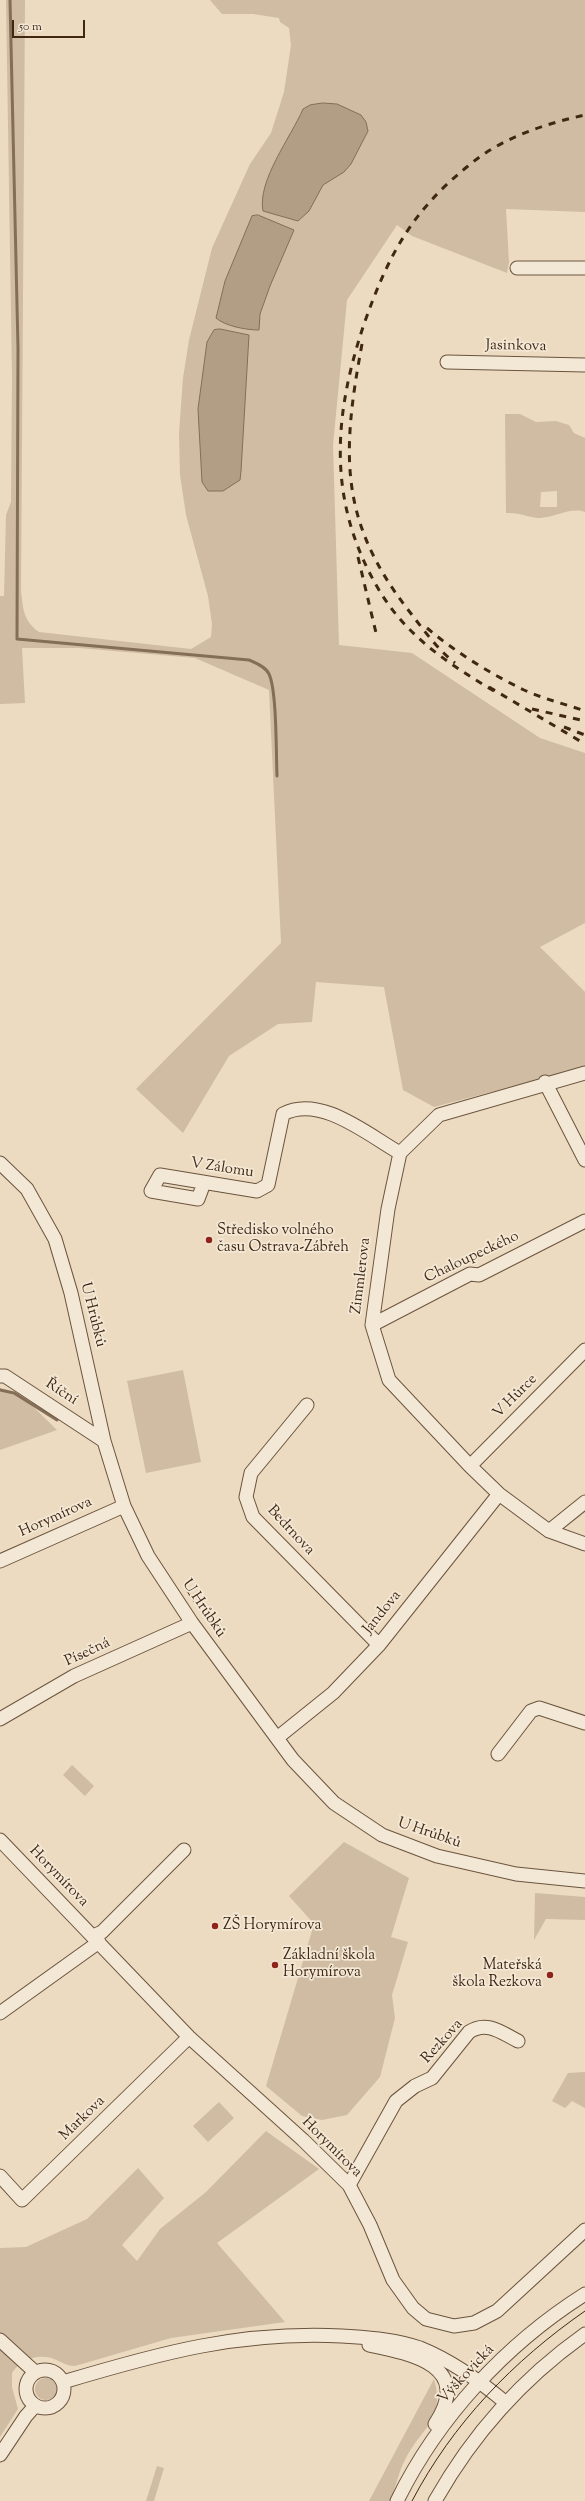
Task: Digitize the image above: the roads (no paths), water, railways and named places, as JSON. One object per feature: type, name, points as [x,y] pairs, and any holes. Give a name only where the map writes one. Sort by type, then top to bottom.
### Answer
[{"type":"street","points":[[517,268],[585,268]]},
{"type":"street","name":"Jasinkova","points":[[447,362],[585,365]]},
{"type":"street","points":[[400,1153],[439,1115],[545,1082],[585,1073]]},
{"type":"street","points":[[545,1082],[585,1160]]},
{"type":"street","name":"V Zálomu","points":[[204,1183],[198,1199],[151,1191],[160,1175],[257,1191],[268,1185],[284,1114],[295,1108],[310,1108],[327,1111],[400,1153]]},
{"type":"street","name":"Zimmlerova","points":[[400,1153],[388,1208],[372,1325],[389,1380],[470,1466],[499,1494],[549,1531],[585,1544]]},
{"type":"street","name":"U Hrůbků","points":[[0,1163],[27,1189],[55,1239],[72,1293],[104,1441],[124,1506],[148,1556],[192,1623],[293,1760],[334,1803],[382,1835],[437,1856],[487,1868],[516,1874],[585,1881]]},
{"type":"street","name":"Chaloupeckého","points":[[372,1325],[470,1274],[479,1275],[585,1221]]},
{"type":"street","name":"V Hůrce","points":[[470,1466],[585,1350]]},
{"type":"street","name":"Říční","points":[[0,1376],[5,1376],[104,1441]]},
{"type":"street","name":"Bedrnova","points":[[307,1405],[251,1473],[246,1497],[253,1517],[379,1645]]},
{"type":"street","name":"Jandova","points":[[277,1738],[334,1693],[379,1645],[499,1494]]},
{"type":"street","points":[[549,1531],[585,1502]]},
{"type":"street","name":"Horymírova","points":[[0,1561],[124,1506]]},
{"type":"street","name":"Písečná","points":[[0,1719],[74,1676],[192,1623]]},
{"type":"street","points":[[498,1754],[531,1711],[539,1708],[585,1723]]},
{"type":"street","name":"Horymírova","points":[[0,1840],[189,2038],[303,2140],[349,2185],[370,2226],[393,2280],[404,2297],[426,2320],[454,2326],[474,2323],[497,2311],[585,2230]]},
{"type":"street","points":[[0,2013],[96,1939],[184,1850]]},
{"type":"street","name":"Rezkova","points":[[349,2185],[396,2101],[415,2086],[432,2078],[469,2032],[476,2027],[491,2027],[518,2041]]},
{"type":"street","name":"Markova","points":[[0,2176],[22,2200],[189,2038]]},
{"type":"street","name":"Výškovická","points":[[397,2501],[415,2468],[444,2424],[480,2381],[531,2334],[585,2294]]},
{"type":"street","points":[[310,2334],[391,2350],[428,2363],[440,2371],[448,2387],[446,2405],[434,2425],[415,2468]]},
{"type":"street","points":[[63,2382],[133,2360],[185,2348],[242,2338],[310,2334],[374,2338],[409,2345],[438,2357],[480,2381],[506,2403]]},
{"type":"street","points":[[435,2501],[469,2447],[506,2403],[549,2362],[585,2334]]},
{"type":"street","points":[[0,2340],[35,2372]]},
{"type":"street","points":[[48,2370],[54,2372],[63,2382],[64,2394],[58,2404],[46,2408],[35,2406],[27,2395],[26,2389],[30,2377],[35,2372],[48,2370]]},
{"type":"street","points":[[0,2455],[26,2416],[35,2406]]},
{"type":"waterway","points":[[10,0],[18,348],[17,639],[249,660],[258,664],[268,672],[272,682],[275,708],[277,776]]},
{"type":"waterway","points":[[0,1390],[14,1393],[57,1420]]},
{"type":"tram line","points":[[187,1591],[194,1602]]},
{"type":"tram line","points":[[412,2501],[428,2472],[446,2445],[487,2396],[533,2351],[585,2311]]},
{"type":"railway","points":[[494,691],[445,660],[402,622],[379,590],[362,557],[350,524],[343,492],[340,459],[341,426],[346,392],[364,324],[382,277],[392,256],[416,218],[448,183],[494,147],[524,133],[585,115]]},
{"type":"railway","points":[[362,344],[355,383],[349,452],[351,484],[358,515],[369,546],[386,578],[430,638],[442,652],[455,663]]},
{"type":"railway","points":[[358,557],[377,637]]},
{"type":"railway","points":[[427,628],[461,654],[512,684],[539,696],[585,711]]},
{"type":"railway","points":[[489,687],[585,744]]},
{"type":"railway","points":[[532,709],[585,721]]},
{"type":"railway","points":[[564,727],[585,735]]},
{"type":"place","name":"Středisko volného času Ostrava-Zábřeh","points":[[209,1240]]},
{"type":"place","name":"ZŠ Horymírova","points":[[215,1926]]},
{"type":"place","name":"Základní škola Horymírova","points":[[275,1965]]},
{"type":"place","name":"Mateřská škola Rezkova","points":[[550,1975]]}]
